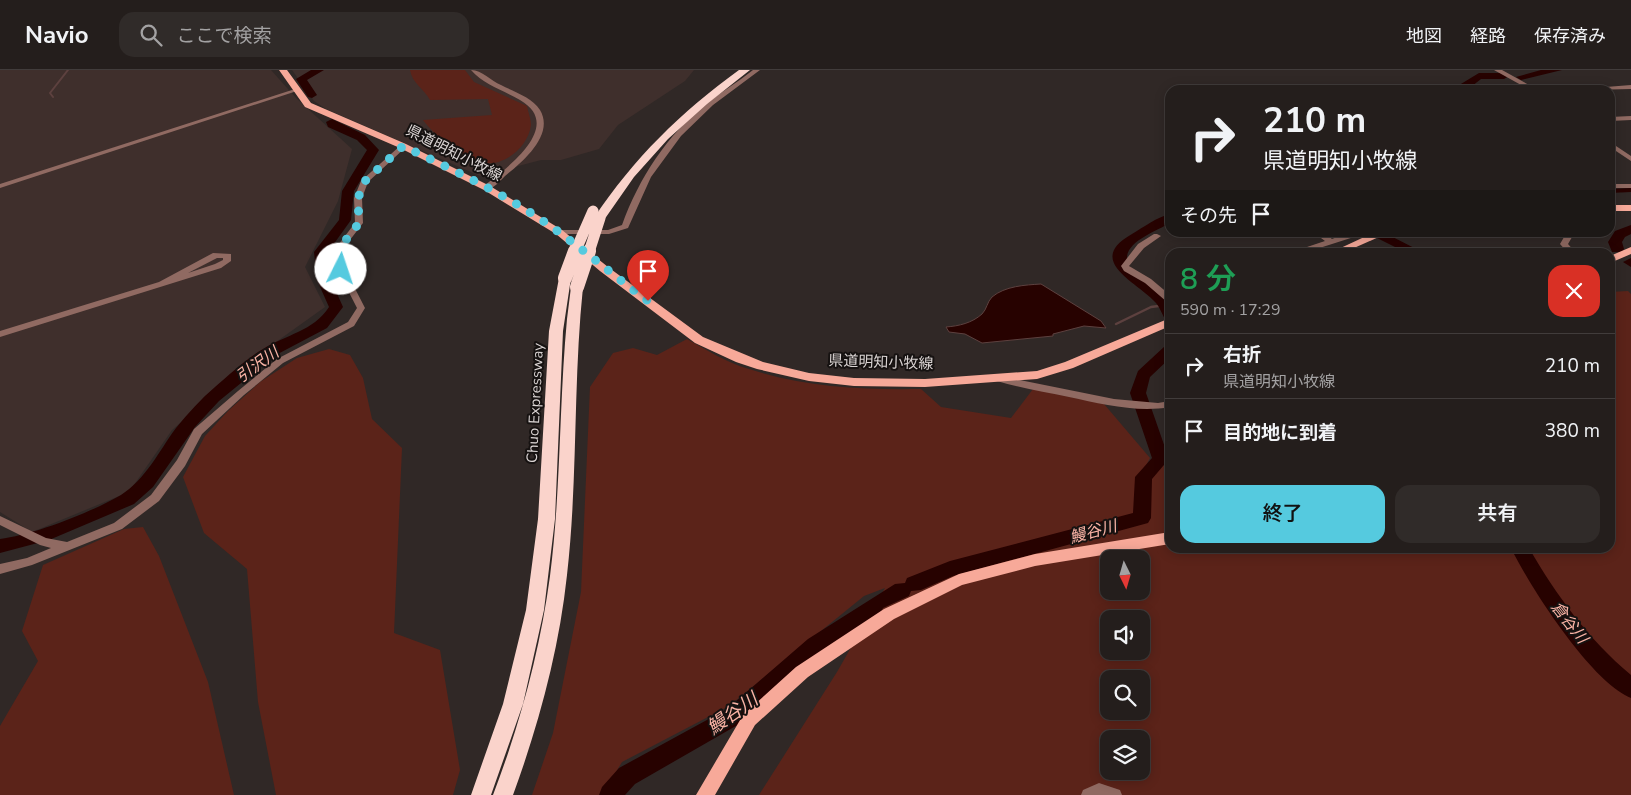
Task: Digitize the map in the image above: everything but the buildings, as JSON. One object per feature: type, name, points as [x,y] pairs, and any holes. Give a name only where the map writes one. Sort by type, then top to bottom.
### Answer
[{"type":"highway","name":"Chuo Expressway","points":[[481,795],[509,717],[535,615],[548,502],[556,329],[571,283],[597,215],[622,169],[646,142],[694,99],[734,70]]},
{"type":"highway","name":"Chuo Expressway","points":[[597,215],[656,144],[705,100],[745,70]]},
{"type":"highway","name":"Chuo Expressway","points":[[503,795],[529,717],[554,614],[562,545],[571,328],[571,283]]},
{"type":"main road","name":"県道明知小牧線","points":[[282,70],[308,105],[320,112],[403,146],[487,188],[559,232],[604,269],[699,340],[740,359],[809,377],[854,382],[925,383],[1037,375],[1069,365],[1165,324]]},
{"type":"main road","points":[[1615,208],[1631,208]]},
{"type":"main road","points":[[1348,248],[1375,237]]},
{"type":"main road","points":[[1615,258],[1631,250]]},
{"type":"main road","points":[[705,795],[749,720],[802,672],[889,614],[959,580],[1035,560],[1165,539]]},
{"type":"street","points":[[474,70],[483,79],[527,101],[537,111],[541,120],[541,131],[524,156],[487,188]]},
{"type":"street","points":[[559,232],[609,232],[625,226],[637,192],[669,143],[705,108],[757,70]]},
{"type":"street","points":[[1497,70],[1526,85]]},
{"type":"street","points":[[1615,88],[1631,87]]},
{"type":"street","points":[[0,186],[297,90]]},
{"type":"street","points":[[1615,119],[1631,118]]},
{"type":"street","points":[[0,569],[28,562],[118,526],[155,498],[181,463],[198,432],[241,393],[280,361],[351,324],[361,308],[341,269],[339,249],[359,223],[358,198],[365,181],[403,146]]},
{"type":"street","points":[[1615,148],[1631,160]]},
{"type":"street","points":[[1615,186],[1631,186]]},
{"type":"street","points":[[1156,236],[1141,246],[1125,266],[1126,269],[1148,281],[1165,296]]},
{"type":"street","points":[[1324,237],[1331,242]]},
{"type":"street","points":[[1313,248],[1346,237]]},
{"type":"street","points":[[1568,237],[1564,244],[1568,248]]},
{"type":"street","points":[[0,334],[218,266],[227,261],[228,256],[216,255],[210,257],[162,283]]},
{"type":"street","points":[[1000,378],[1116,402],[1151,406],[1165,405]]},
{"type":"street","points":[[0,520],[44,542],[66,546]]},
{"type":"street","points":[[1088,795],[1099,790],[1115,795]]},
{"type":"shaded area","points":[[0,70],[271,70],[296,98],[352,149],[338,201],[305,267],[325,307],[262,352],[172,430],[129,492],[32,532],[0,512]]},
{"type":"shaded area","points":[[292,70],[694,70],[685,81],[618,125],[599,149],[561,160],[541,160],[480,176],[326,109],[314,101]]},
{"type":"shaded area","points":[[410,70],[465,70],[474,82],[527,106],[531,125],[525,141],[514,154],[499,162],[481,163],[466,157],[441,139],[423,120],[492,115],[488,99],[430,100],[413,79]]},
{"type":"shaded area","points":[[1041,284],[1101,321],[1106,328],[1084,326],[1053,334],[1053,336],[982,343],[965,334],[949,332],[946,327],[965,324],[974,320],[984,312],[992,297],[1003,290]]},
{"type":"shaded area","points":[[1628,291],[1631,294],[1631,795],[759,795],[837,672],[885,588],[864,596],[729,706],[622,762],[602,795],[532,795],[553,733],[581,592],[590,387],[613,353],[633,348],[657,355],[687,339],[733,363],[770,375],[812,384],[855,388],[921,389],[941,407],[1011,418],[1033,389],[1104,404],[1150,458],[1140,477],[1165,464],[1165,553],[1615,553],[1615,292]]},
{"type":"shaded area","points":[[329,349],[350,355],[363,378],[372,419],[402,448],[394,633],[440,650],[460,770],[453,795],[276,795],[258,702],[247,569],[204,533],[183,477],[205,436],[228,411],[260,382],[297,358]]},
{"type":"shaded area","points":[[143,527],[159,556],[208,682],[234,795],[0,795],[0,726],[38,661],[22,631],[43,565],[124,529]]},
{"type":"waterway","points":[[53,97],[50,93],[68,70]]},
{"type":"waterway","name":"引沢川","points":[[312,95],[301,79],[319,70]]},
{"type":"waterway","points":[[1521,77],[1557,70]]},
{"type":"waterway","points":[[1467,85],[1479,76],[1504,76]]},
{"type":"waterway","name":"引沢川","points":[[0,546],[24,541],[64,527],[128,499],[147,483],[189,423],[213,397],[268,352],[312,331],[330,317],[336,307],[324,280],[321,252],[345,220],[348,191],[373,150],[366,141],[332,125],[332,122]]},
{"type":"waterway","points":[[1615,191],[1631,190]]},
{"type":"waterway","points":[[1165,221],[1124,244],[1119,255],[1121,265],[1127,273],[1158,296],[1165,304]]},
{"type":"waterway","points":[[1617,249],[1615,242],[1620,234],[1631,229]]},
{"type":"waterway","name":"倉谷川","points":[[1382,237],[1406,248]]},
{"type":"waterway","points":[[1116,324],[1151,307],[1165,305]]},
{"type":"waterway","name":"鰻谷川","points":[[914,584],[950,569],[1142,518],[1144,477],[1161,459],[1138,393],[1143,375],[1165,355]]},
{"type":"waterway","name":"倉谷川","points":[[1523,553],[1555,604],[1584,642],[1599,659],[1631,688]]},
{"type":"waterway","name":"鰻谷川","points":[[884,600],[902,590]]},
{"type":"waterway","name":"鰻谷川","points":[[610,795],[627,776],[734,716],[815,645],[874,606]]},
{"type":"route","points":[[341,269],[339,249],[359,223],[358,198],[365,181],[403,146],[487,188],[559,232],[604,269],[648,301]]}]
